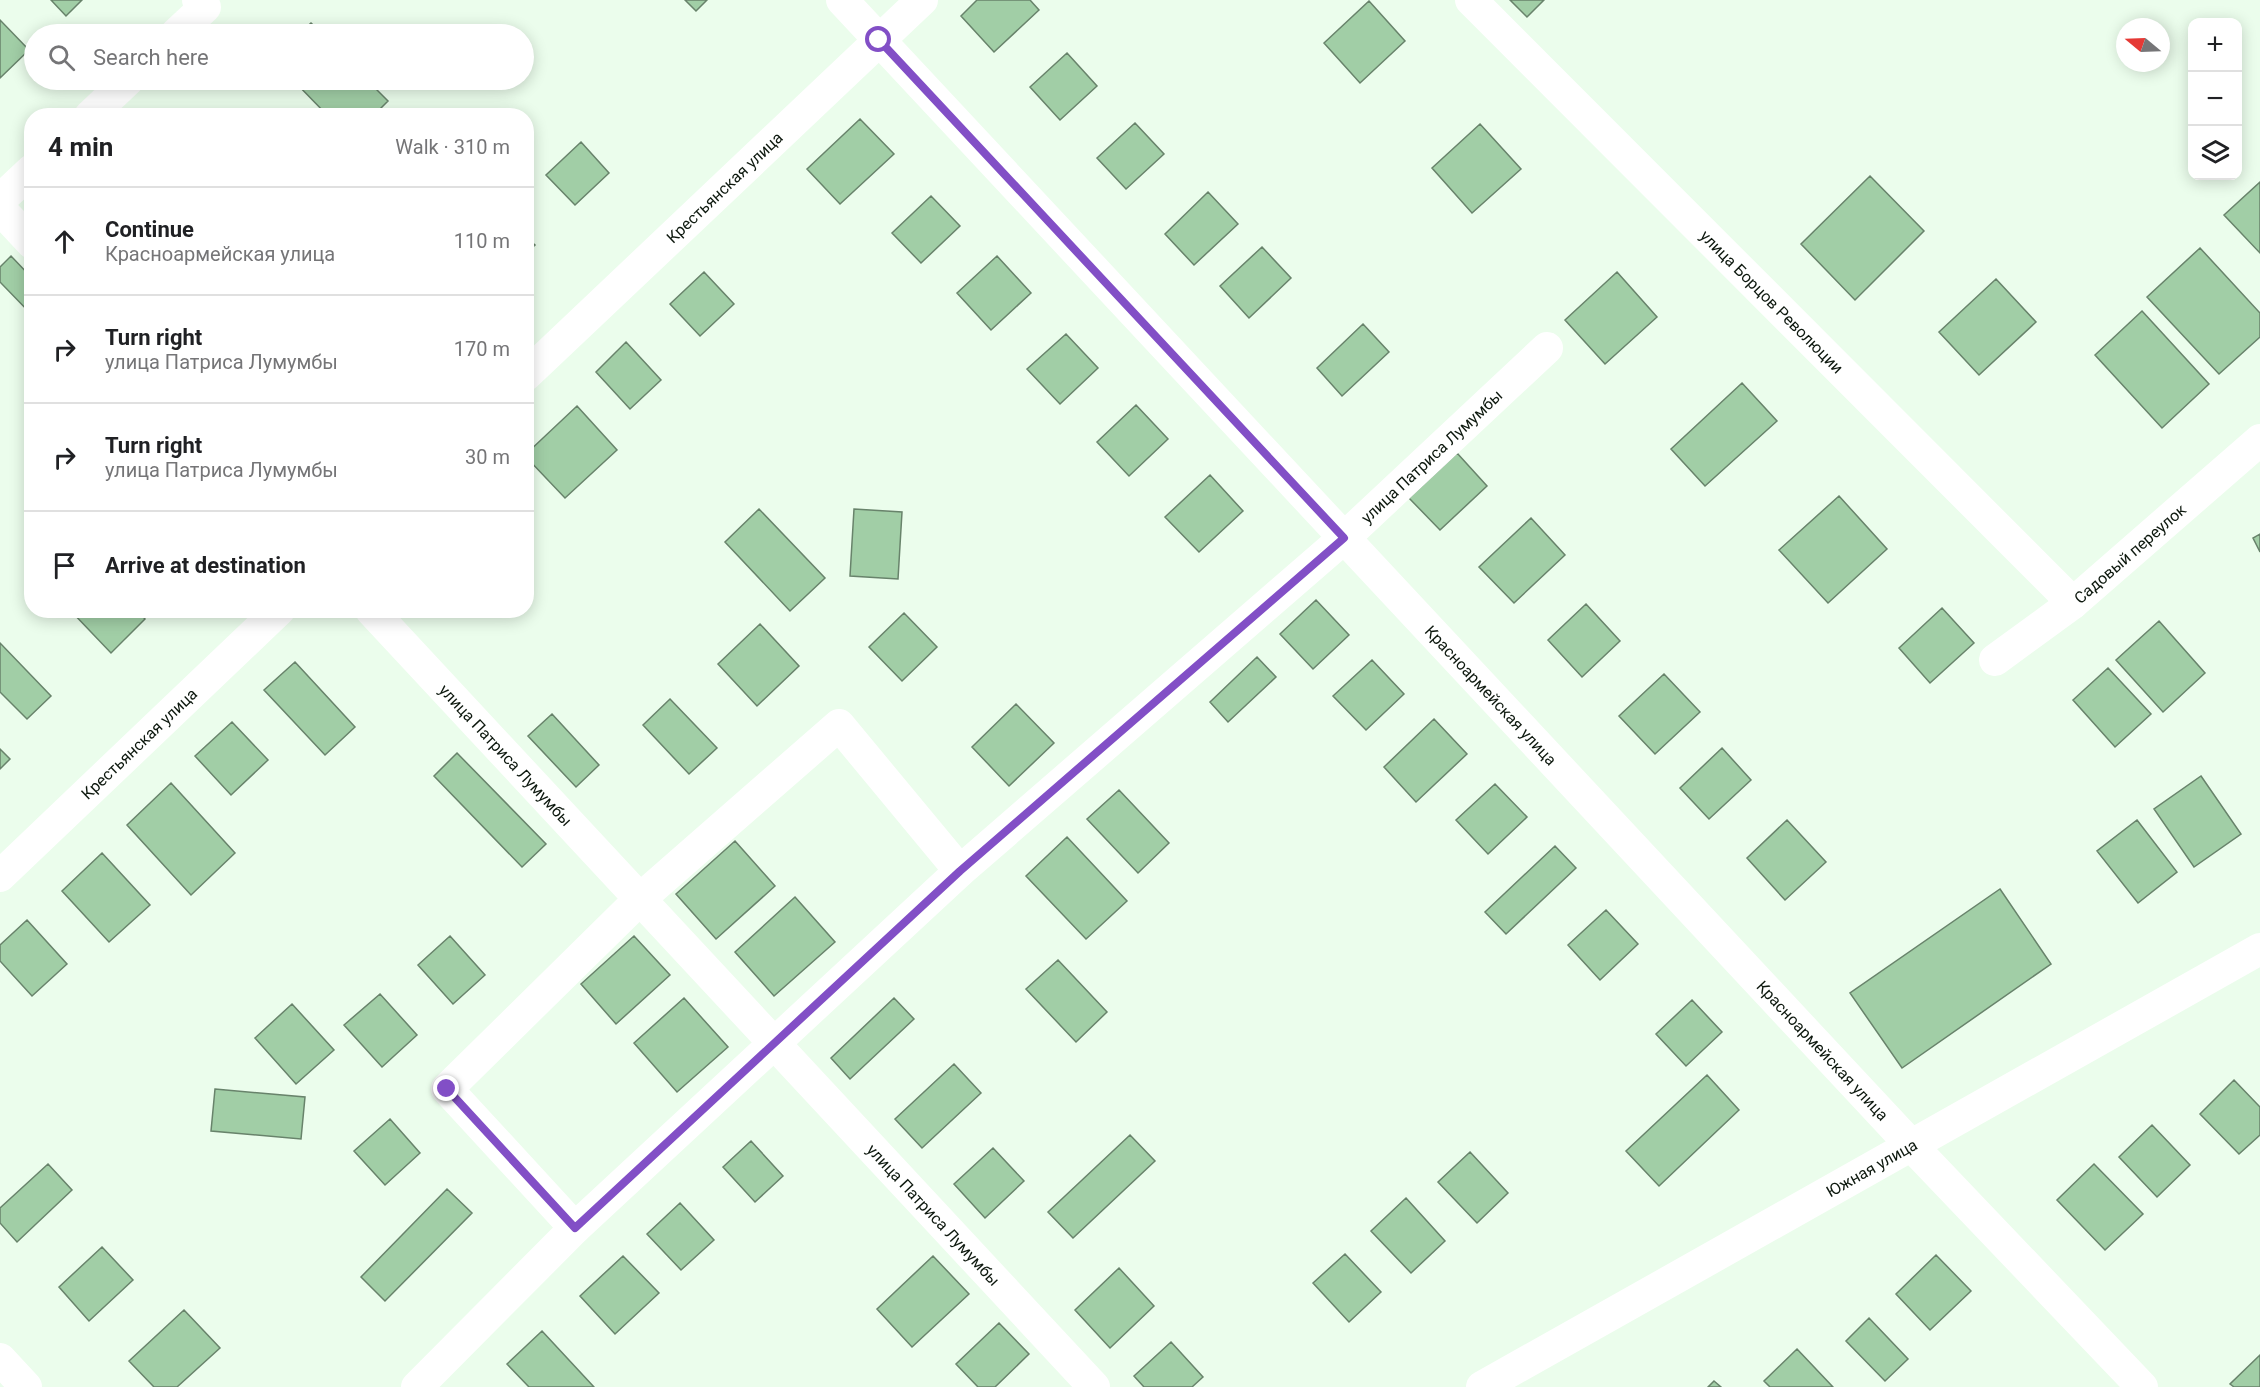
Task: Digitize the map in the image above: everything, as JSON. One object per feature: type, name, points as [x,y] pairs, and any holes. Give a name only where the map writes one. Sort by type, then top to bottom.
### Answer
[{"type":"street","points":[[187,24],[205,7],[198,0]]},
{"type":"street","name":"Красноармейская улица","points":[[842,0],[1911,1145],[2142,1387]]},
{"type":"street","name":"Крестьянская улица","points":[[534,367],[922,0]]},
{"type":"street","name":"улица Борцов Революции","points":[[1471,0],[2073,603]]},
{"type":"street","points":[[98,108],[117,90]]},
{"type":"street","points":[[0,200],[24,178]]},
{"type":"street","points":[[0,209],[24,234]]},
{"type":"street","name":"улица Патриса Лумумбы","points":[[417,1387],[575,1228],[960,871],[1344,538],[1547,348]]},
{"type":"street","name":"Садовый переулок","points":[[1995,660],[2073,603],[2260,440]]},
{"type":"street","name":"Крестьянская улица","points":[[0,876],[271,618]]},
{"type":"street","name":"улица Патриса Лумумбы","points":[[377,618],[1094,1387]]},
{"type":"street","points":[[575,1228],[447,1089],[640,899],[838,725],[960,871]]},
{"type":"street","name":"Южная улица","points":[[1482,1387],[2260,949]]},
{"type":"street","points":[[0,1359],[26,1387]]},
{"type":"building","points":[[51,0],[82,0],[66,16]]},
{"type":"building","points":[[685,0],[707,0],[696,11]]},
{"type":"building","points":[[977,0],[1030,0],[1039,10],[994,52],[961,16]]},
{"type":"building","points":[[1510,0],[1544,0],[1527,17]]},
{"type":"building","points":[[1369,1],[1405,41],[1360,83],[1324,43]]},
{"type":"building","points":[[0,20],[24,45],[24,55],[0,78]]},
{"type":"building","points":[[1067,53],[1097,86],[1060,120],[1030,87]]},
{"type":"building","points":[[303,90],[377,90],[388,101],[381,108],[320,108]]},
{"type":"building","points":[[860,119],[894,154],[840,204],[807,169]]},
{"type":"building","points":[[1135,123],[1164,154],[1126,189],[1097,158]]},
{"type":"building","points":[[1480,124],[1521,169],[1472,213],[1432,168]]},
{"type":"building","points":[[581,142],[609,173],[575,205],[546,175]]},
{"type":"building","points":[[1870,176],[1924,231],[1855,300],[1801,244]]},
{"type":"building","points":[[2260,182],[2260,253],[2224,215]]},
{"type":"building","points":[[1208,192],[1238,224],[1194,265],[1165,234]]},
{"type":"building","points":[[931,196],[960,226],[921,263],[892,233]]},
{"type":"building","points":[[1262,247],[1291,278],[1249,318],[1220,286]]},
{"type":"building","points":[[2200,248],[2260,313],[2260,337],[2219,374],[2147,297]]},
{"type":"building","points":[[11,256],[24,270],[24,307],[0,282],[0,267]]},
{"type":"building","points":[[997,256],[1031,293],[991,330],[957,293]]},
{"type":"building","points":[[704,272],[734,304],[700,336],[670,304]]},
{"type":"building","points":[[1617,272],[1657,317],[1605,364],[1565,320]]},
{"type":"building","points":[[1996,279],[2036,322],[1979,375],[1939,332]]},
{"type":"building","points":[[2142,311],[2209,384],[2162,428],[2095,355]]},
{"type":"building","points":[[1363,324],[1389,352],[1342,396],[1317,368]]},
{"type":"building","points":[[1066,334],[1098,368],[1060,404],[1027,369]]},
{"type":"building","points":[[626,342],[661,380],[630,409],[596,372]]},
{"type":"building","points":[[1742,383],[1777,421],[1705,486],[1671,449]]},
{"type":"building","points":[[1136,405],[1168,439],[1129,476],[1097,442]]},
{"type":"building","points":[[577,406],[617,450],[565,498],[534,465],[534,446]]},
{"type":"building","points":[[1457,453],[1487,486],[1440,530],[1409,498]]},
{"type":"building","points":[[1210,475],[1243,511],[1199,552],[1165,517]]},
{"type":"building","points":[[1839,496],[1887,549],[1828,603],[1779,550]]},
{"type":"building","points":[[759,509],[825,578],[790,611],[725,542]]},
{"type":"building","points":[[854,509],[902,512],[898,579],[850,576]]},
{"type":"building","points":[[1531,518],[1565,555],[1514,603],[1479,567]]},
{"type":"building","points":[[2260,534],[2260,552],[2253,538]]},
{"type":"building","points":[[1316,600],[1349,635],[1313,669],[1280,634]]},
{"type":"building","points":[[1586,604],[1620,641],[1582,677],[1548,640]]},
{"type":"building","points":[[1942,608],[1974,643],[1930,683],[1899,648]]},
{"type":"building","points":[[904,613],[937,647],[902,681],[869,647]]},
{"type":"building","points":[[78,618],[144,618],[111,653]]},
{"type":"building","points":[[2159,621],[2205,673],[2163,712],[2116,660]]},
{"type":"building","points":[[760,624],[799,666],[757,706],[718,664]]},
{"type":"building","points":[[0,643],[51,696],[27,719],[0,692]]},
{"type":"building","points":[[1257,657],[1276,677],[1228,722],[1210,702]]},
{"type":"building","points":[[1372,660],[1404,694],[1366,730],[1333,696]]},
{"type":"building","points":[[295,662],[355,727],[325,755],[264,690]]},
{"type":"building","points":[[2108,668],[2151,714],[2115,747],[2073,700]]},
{"type":"building","points":[[1664,674],[1700,712],[1655,754],[1619,716]]},
{"type":"building","points":[[670,699],[717,748],[689,774],[643,725]]},
{"type":"building","points":[[1016,704],[1054,743],[1009,786],[972,747]]},
{"type":"building","points":[[552,714],[599,765],[576,787],[528,736]]},
{"type":"building","points":[[1434,719],[1467,754],[1416,802],[1384,767]]},
{"type":"building","points":[[232,722],[268,760],[231,795],[195,756]]},
{"type":"building","points":[[1722,748],[1751,780],[1709,819],[1680,788]]},
{"type":"building","points":[[0,749],[10,759],[0,769]]},
{"type":"building","points":[[457,753],[546,844],[522,867],[434,776]]},
{"type":"building","points":[[2201,776],[2241,834],[2194,867],[2154,809]]},
{"type":"building","points":[[171,783],[235,853],[191,895],[127,825]]},
{"type":"building","points":[[1495,784],[1527,817],[1488,854],[1456,820]]},
{"type":"building","points":[[1119,790],[1169,843],[1138,873],[1087,819]]},
{"type":"building","points":[[1787,820],[1826,862],[1785,900],[1747,858]]},
{"type":"building","points":[[2137,820],[2177,872],[2138,903],[2097,851]]},
{"type":"building","points":[[1067,837],[1127,901],[1086,939],[1026,876]]},
{"type":"building","points":[[735,841],[775,886],[716,939],[676,894]]},
{"type":"building","points":[[1555,846],[1576,868],[1506,934],[1485,912]]},
{"type":"building","points":[[102,853],[150,905],[109,942],[62,891]]},
{"type":"building","points":[[2000,889],[2051,964],[1902,1068],[1850,993]]},
{"type":"building","points":[[795,897],[835,942],[774,996],[735,952]]},
{"type":"building","points":[[1606,910],[1638,944],[1600,980],[1568,945]]},
{"type":"building","points":[[27,920],[67,964],[32,996],[0,961],[0,945]]},
{"type":"building","points":[[450,936],[485,975],[453,1004],[418,965]]},
{"type":"building","points":[[634,936],[670,975],[616,1024],[581,984]]},
{"type":"building","points":[[1058,960],[1107,1012],[1076,1042],[1026,989]]},
{"type":"building","points":[[380,994],[417,1035],[382,1067],[344,1025]]},
{"type":"building","points":[[684,998],[728,1047],[677,1092],[634,1043]]},
{"type":"building","points":[[894,998],[914,1019],[850,1079],[831,1058]]},
{"type":"building","points":[[1692,1000],[1722,1032],[1686,1066],[1656,1034]]},
{"type":"building","points":[[292,1004],[334,1050],[296,1084],[255,1038]]},
{"type":"building","points":[[954,1064],[981,1093],[922,1148],[895,1119]]},
{"type":"building","points":[[1707,1075],[1739,1110],[1659,1186],[1626,1151]]},
{"type":"building","points":[[2234,1080],[2260,1107],[2260,1135],[2239,1154],[2200,1114]]},
{"type":"building","points":[[215,1089],[305,1097],[301,1139],[211,1131]]},
{"type":"building","points":[[390,1119],[420,1153],[385,1185],[354,1151]]},
{"type":"building","points":[[2152,1125],[2190,1165],[2157,1197],[2119,1157]]},
{"type":"building","points":[[1130,1135],[1155,1161],[1073,1238],[1048,1212]]},
{"type":"building","points":[[751,1141],[783,1176],[755,1202],[723,1167]]},
{"type":"building","points":[[993,1148],[1024,1181],[985,1218],[954,1184]]},
{"type":"building","points":[[1470,1152],[1508,1193],[1477,1223],[1438,1182]]},
{"type":"building","points":[[48,1164],[72,1190],[17,1242],[0,1223],[0,1208]]},
{"type":"building","points":[[2094,1164],[2143,1214],[2105,1250],[2057,1200]]},
{"type":"building","points":[[447,1189],[472,1213],[385,1301],[361,1277]]},
{"type":"building","points":[[1406,1198],[1445,1241],[1411,1273],[1371,1231]]},
{"type":"building","points":[[680,1203],[714,1240],[681,1270],[647,1234]]},
{"type":"building","points":[[102,1247],[133,1280],[89,1321],[59,1287]]},
{"type":"building","points":[[1345,1254],[1381,1292],[1349,1322],[1313,1283]]},
{"type":"building","points":[[1936,1255],[1971,1291],[1930,1330],[1896,1294]]},
{"type":"building","points":[[623,1256],[659,1293],[615,1334],[580,1296]]},
{"type":"building","points":[[933,1256],[969,1294],[912,1347],[877,1309]]},
{"type":"building","points":[[1119,1268],[1154,1306],[1110,1348],[1075,1310]]},
{"type":"building","points":[[184,1310],[220,1348],[177,1387],[154,1387],[129,1361]]},
{"type":"building","points":[[1869,1318],[1908,1359],[1885,1381],[1846,1341]]},
{"type":"building","points":[[999,1323],[1029,1354],[995,1387],[978,1387],[956,1364]]},
{"type":"building","points":[[542,1331],[594,1387],[529,1387],[507,1364]]},
{"type":"building","points":[[1171,1342],[1203,1377],[1192,1387],[1144,1387],[1134,1376]]},
{"type":"building","points":[[1797,1349],[1833,1387],[1770,1387],[1764,1381]]},
{"type":"building","points":[[2260,1355],[2260,1387],[2234,1387],[2230,1384]]},
{"type":"building","points":[[1714,1381],[1721,1387],[1708,1387]]},
{"type":"route","points":[[447,1089],[575,1228],[960,871],[1344,538],[879,40]]}]
